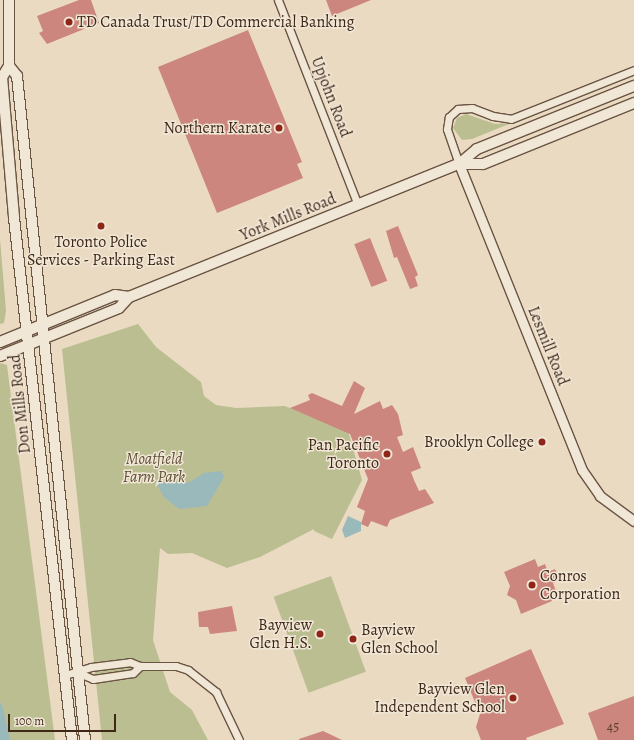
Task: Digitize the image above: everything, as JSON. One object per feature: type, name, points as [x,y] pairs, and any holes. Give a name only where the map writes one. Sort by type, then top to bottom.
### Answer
[{"type":"main road","name":"Don Mills Road","points":[[9,0],[10,66],[17,76],[85,740]]},
{"type":"main road","name":"Don Mills Road","points":[[10,66],[2,77],[13,199],[72,740]]},
{"type":"main road","name":"York Mills Road","points":[[0,356],[43,340],[119,308],[129,297],[459,164],[477,149],[634,86]]},
{"type":"main road","name":"York Mills Road","points":[[459,164],[483,164],[634,103]]},
{"type":"main road","points":[[6,119],[21,117]]},
{"type":"main road","points":[[13,199],[29,199]]},
{"type":"main road","name":"York Mills Road","points":[[0,342],[115,295],[129,297]]},
{"type":"street","name":"Upjohn Road","points":[[278,0],[358,205]]},
{"type":"street","points":[[459,164],[447,128],[449,117],[458,110],[472,108],[492,116],[511,119],[634,70]]},
{"type":"street","name":"Lesmill Road","points":[[459,164],[582,470],[600,496],[634,521]]},
{"type":"street","points":[[65,675],[79,673],[91,667],[130,662],[140,666],[176,666],[200,677],[216,692],[239,740]]},
{"type":"street","points":[[79,673],[93,679],[133,673],[140,666]]},
{"type":"green space","points":[[538,112],[472,139],[462,140],[453,128],[457,118],[466,114],[495,124],[509,123]]},
{"type":"green space","points":[[0,239],[6,311],[4,323],[0,324]]},
{"type":"green space","name":"Moatfield Farm Park","points":[[138,324],[156,347],[201,382],[204,396],[216,405],[236,408],[285,406],[348,431],[362,480],[332,539],[314,531],[314,529],[260,557],[227,568],[192,553],[168,554],[160,548],[153,640],[170,692],[192,710],[208,740],[102,740],[62,349]]},
{"type":"green space","points":[[0,363],[7,365],[55,740],[0,740]]},
{"type":"green space","name":"Bayview Glen H.S.","points":[[331,576],[366,672],[309,693],[274,597]]},
{"type":"water","points":[[221,471],[224,477],[207,506],[179,509],[164,497],[155,481],[190,482],[204,473]]},
{"type":"water","points":[[348,516],[361,522],[361,531],[345,538],[342,530]]},
{"type":"water","points":[[0,702],[3,708],[10,740],[0,740]]},
{"type":"building","name":"TD Canada Trust/TD Commercial Banking","points":[[79,0],[91,0],[99,23],[47,44],[39,33],[43,31],[37,16]]},
{"type":"building","points":[[326,0],[371,0],[332,16]]},
{"type":"building","points":[[248,30],[302,162],[297,164],[303,178],[217,213],[158,67]]},
{"type":"building","points":[[398,226],[418,275],[415,277],[418,286],[410,289],[397,257],[394,258],[386,231]]},
{"type":"building","points":[[370,238],[387,281],[371,287],[354,244]]},
{"type":"building","name":"Pan Pacific Toronto","points":[[354,381],[365,388],[354,414],[380,401],[383,409],[392,405],[398,414],[403,435],[397,437],[403,452],[413,447],[421,468],[411,472],[414,480],[419,491],[425,489],[434,503],[390,520],[387,527],[371,521],[368,527],[361,524],[365,511],[357,507],[368,479],[350,434],[290,408],[310,400],[308,395],[312,393],[342,406]]},
{"type":"building","name":"Conros Corporation","points":[[535,559],[538,567],[545,564],[548,572],[555,569],[560,580],[553,583],[556,591],[549,594],[552,601],[521,614],[516,600],[507,595],[510,586],[504,572]]},
{"type":"building","points":[[232,606],[237,631],[210,634],[208,627],[199,627],[198,612]]},
{"type":"building","name":"Bayview Glen Independent School","points":[[531,649],[564,724],[526,738],[527,740],[481,740],[476,727],[480,714],[465,678]]},
{"type":"building","points":[[634,696],[634,740],[598,740],[588,713]]},
{"type":"building","points":[[323,731],[342,740],[299,740],[299,739]]},
{"type":"place","name":"TD Canada Trust/TD Commercial Banking","points":[[69,22]]},
{"type":"place","name":"Northern Karate","points":[[279,128]]},
{"type":"place","name":"Toronto Police Services - Parking East","points":[[101,226]]},
{"type":"place","name":"Brooklyn College","points":[[542,442]]},
{"type":"place","name":"Pan Pacific Toronto","points":[[387,454]]},
{"type":"place","name":"Conros Corporation","points":[[532,585]]},
{"type":"place","name":"Bayview Glen H.S.","points":[[320,634]]},
{"type":"place","name":"Bayview Glen School","points":[[353,639]]},
{"type":"place","name":"Bayview Glen Independent School","points":[[513,698]]}]
